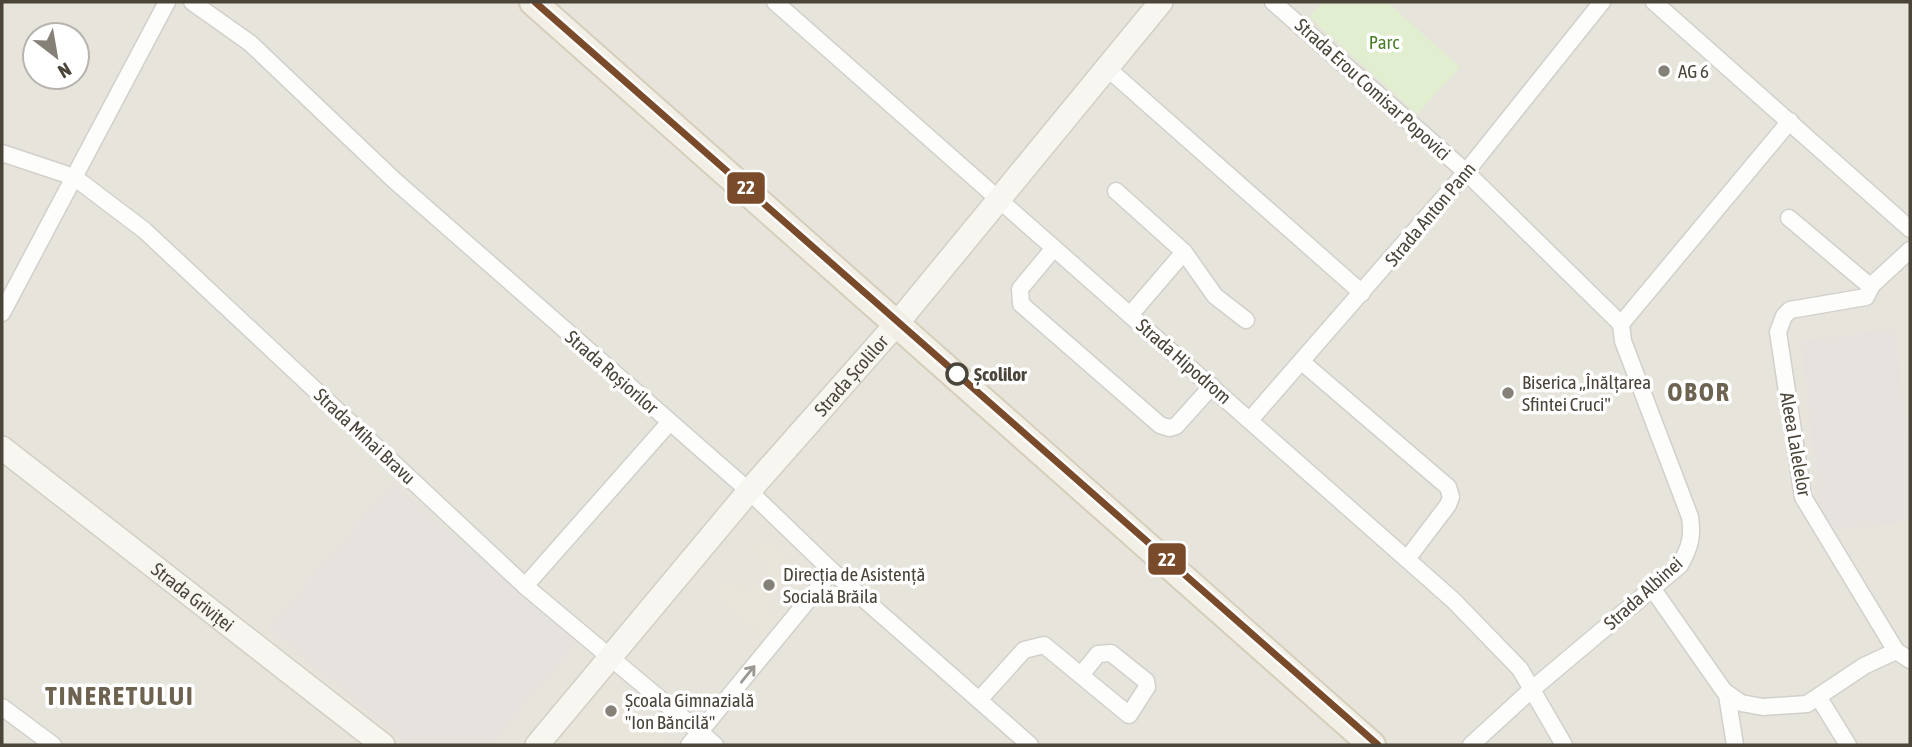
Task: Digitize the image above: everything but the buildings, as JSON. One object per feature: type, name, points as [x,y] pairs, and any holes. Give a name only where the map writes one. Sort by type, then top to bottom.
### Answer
[{"type":"main road","points":[[533,2],[1372,745]]},
{"type":"main road","name":"Strada Școlilor","points":[[537,745],[749,491],[896,324],[1161,2]]},
{"type":"main road","name":"Strada Griviței","points":[[2,448],[383,745]]},
{"type":"street","points":[[2,313],[167,2]]},
{"type":"street","name":"Strada Roșiorilor","points":[[192,2],[250,43],[394,180],[749,491],[832,571],[1030,745]]},
{"type":"street","name":"Strada Hipodrom","points":[[775,2],[1407,559],[1520,669],[1530,691],[1564,745]]},
{"type":"street","name":"Strada Erou Comisar Popovici","points":[[1273,2],[1466,172],[1621,324]]},
{"type":"street","name":"Strada Anton Pann","points":[[1251,420],[1466,172],[1602,2]]},
{"type":"street","points":[[1654,2],[1910,229]]},
{"type":"street","points":[[1106,67],[1362,293]]},
{"type":"street","points":[[1621,324],[1790,121]]},
{"type":"street","name":"Strada Mihai Bravu","points":[[2,153],[74,177],[144,230],[525,586],[715,745]]},
{"type":"street","points":[[1116,191],[1184,251],[1215,296],[1246,320]]},
{"type":"street","points":[[1789,218],[1871,287]]},
{"type":"street","points":[[1054,248],[1020,289],[1021,304],[1160,425],[1169,428],[1176,426],[1212,386]]},
{"type":"street","name":"Aleea Lalelelor","points":[[1896,650],[1803,497],[1778,332],[1784,316],[1790,310],[1866,297],[1871,287],[1910,250]]},
{"type":"street","points":[[1130,315],[1184,251]]},
{"type":"street","name":"Strada Albinei","points":[[1471,745],[1530,691],[1680,565],[1693,537],[1690,517],[1623,341],[1621,324]]},
{"type":"street","points":[[1302,362],[1448,487],[1451,497],[1448,505],[1407,559]]},
{"type":"street","points":[[525,586],[670,423]]},
{"type":"street","points":[[689,745],[832,571]]},
{"type":"street","points":[[1652,588],[1727,695],[1741,703],[1763,707],[1807,704],[1864,666],[1896,650],[1910,660]]},
{"type":"street","points":[[979,700],[1024,650],[1033,646],[1044,645],[1081,675]]},
{"type":"street","points":[[1727,695],[1735,745]]},
{"type":"street","points":[[1819,698],[1848,745]]},
{"type":"street","points":[[2,707],[53,745]]},
{"type":"shaded area","points":[[2,2],[1910,2],[1910,745],[2,745]]},
{"type":"shaded area","points":[[1895,329],[1910,457],[1910,521],[1823,532],[1801,341]]},
{"type":"shaded area","points":[[392,483],[579,641],[490,745],[408,745],[268,628]]},
{"type":"shaded area","name":"Direcția de Asistență Socială Brăila","points":[[762,538],[807,575],[795,589],[785,581],[764,608],[778,619],[764,636],[713,595],[727,577],[748,593],[770,566],[752,551]]},
{"type":"shaded area","name":"Școala Gimnazială \"Ion Băncilă\"","points":[[607,684],[670,738],[664,745],[555,745]]},
{"type":"green space","name":"Parc","points":[[1323,2],[1387,2],[1460,67],[1417,114],[1309,17]]},
{"type":"transit line","name":"22","points":[[535,2],[1378,745]]},
{"type":"place","name":"AG 6","points":[[1664,71]]},
{"type":"place","name":"Școlilor","points":[[957,374]]},
{"type":"place","name":"Biserica „Înălțarea Sfintei Cruci\"","points":[[1508,393]]},
{"type":"place","name":"Direcția de Asistență Socială Brăila","points":[[769,585]]},
{"type":"place","name":"Școala Gimnazială \"Ion Băncilă\"","points":[[611,711]]},
{"type":"district","name":"OBOR","points":[[1699,392]]},
{"type":"district","name":"TINERETULUI","points":[[120,696]]}]
